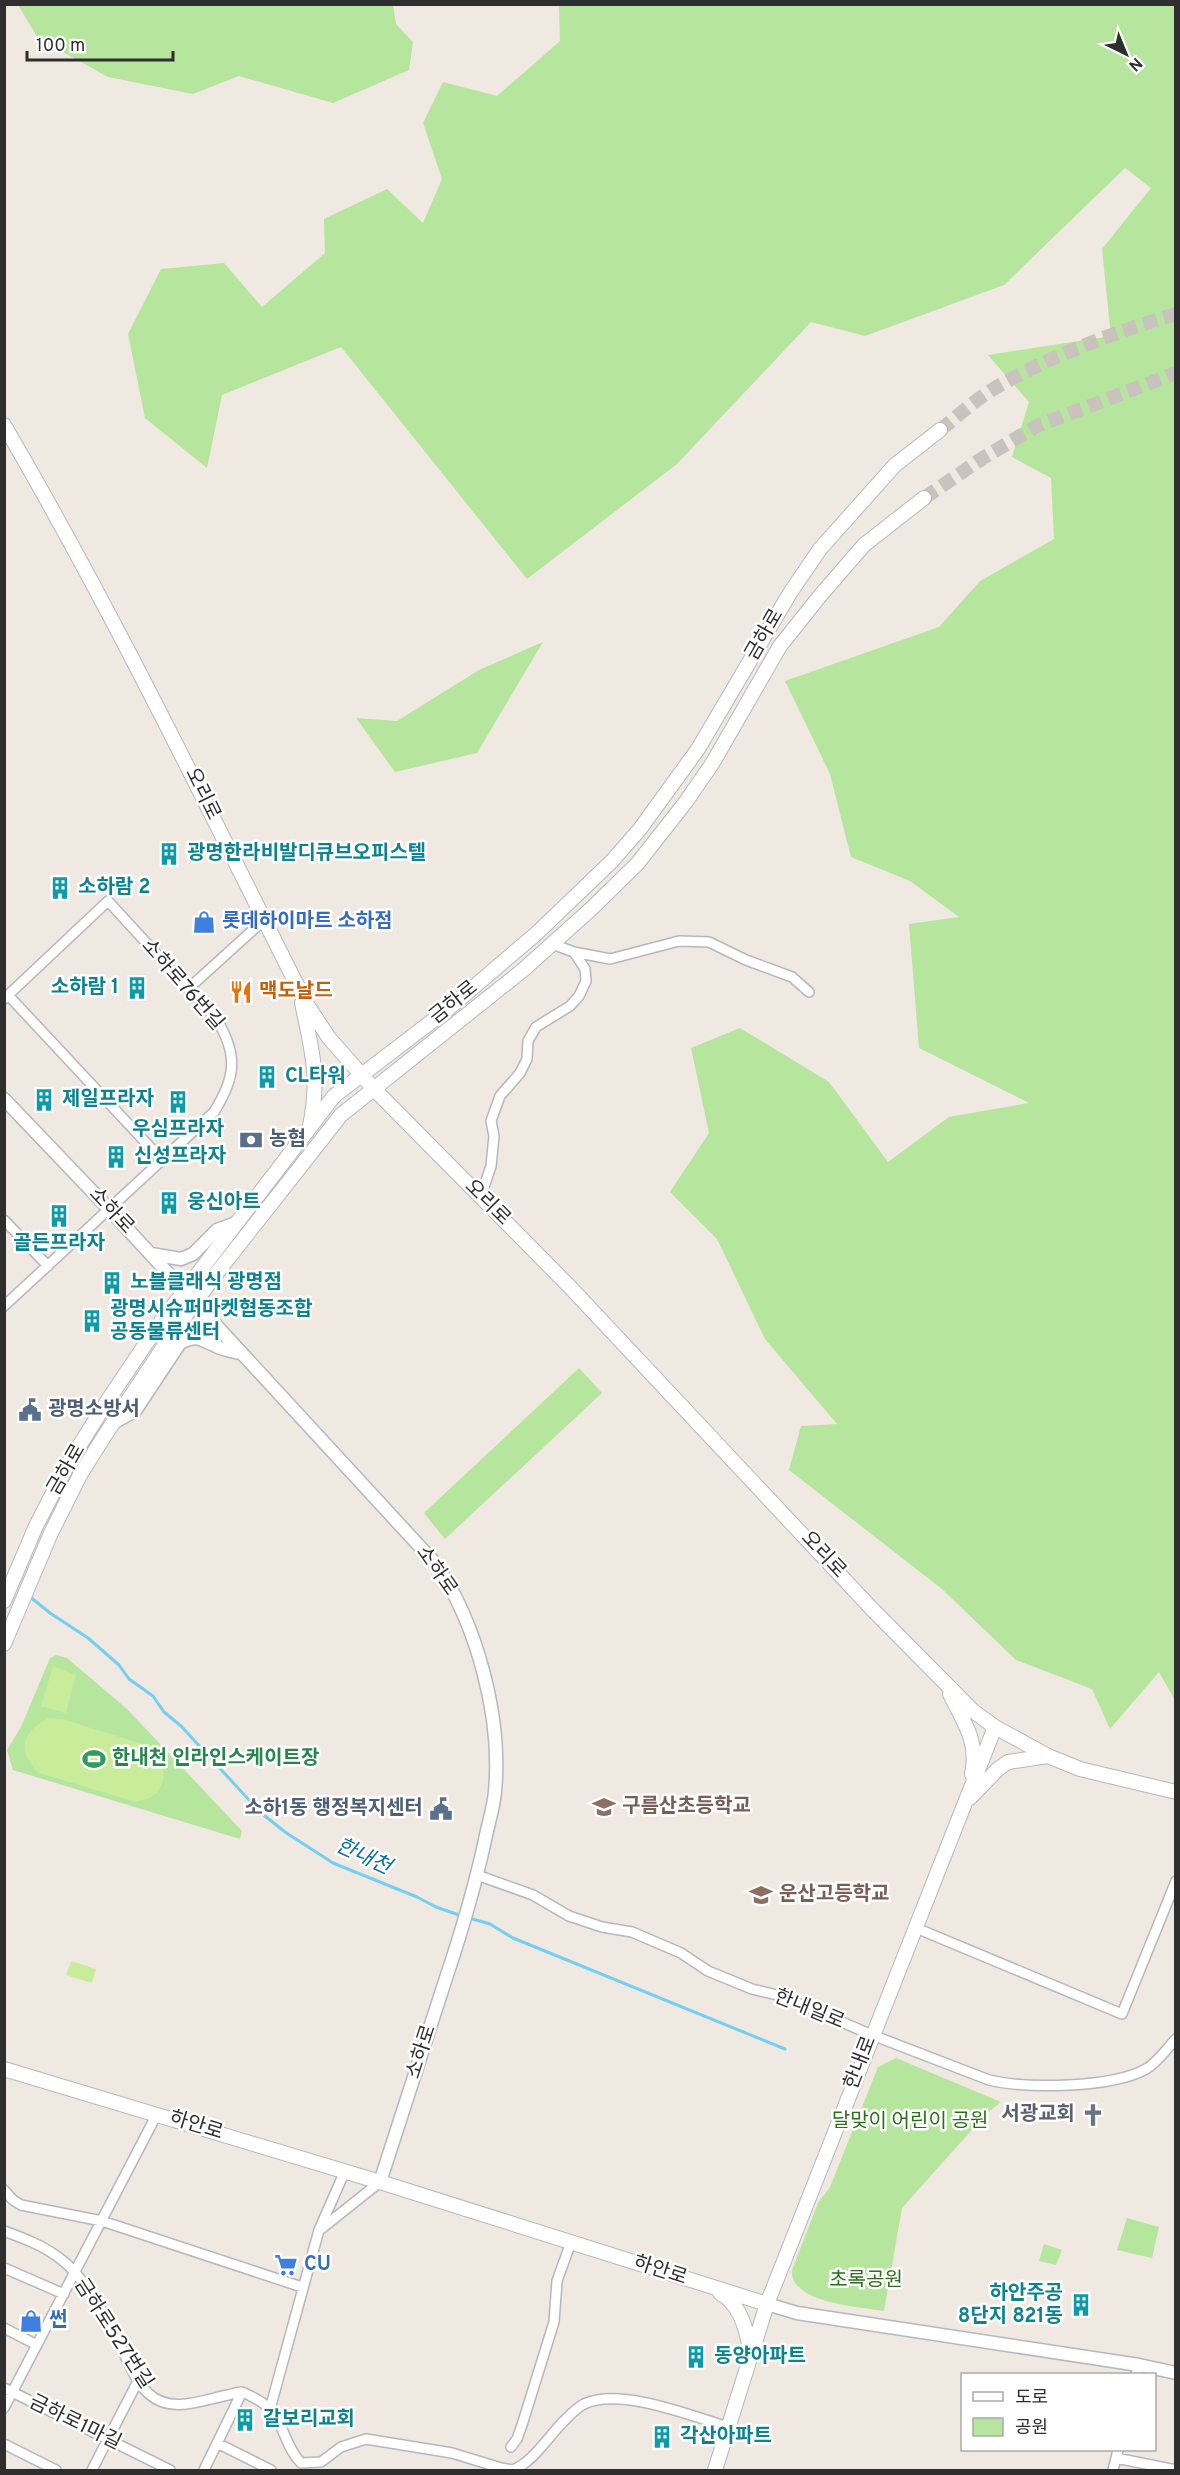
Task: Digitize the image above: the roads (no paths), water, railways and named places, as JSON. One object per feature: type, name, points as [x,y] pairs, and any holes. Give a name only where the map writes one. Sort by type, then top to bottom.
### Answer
[{"type":"main road","name":"오리로","points":[[4,425],[42,490],[169,727],[300,992],[329,1038],[361,1076],[481,1196],[947,1686],[995,1727],[1048,1756],[1080,1769],[1176,1792]]},
{"type":"main road","name":"금하로","points":[[4,1601],[36,1526],[69,1462],[151,1336],[334,1096],[448,1009],[537,933],[619,853],[666,795],[698,749],[790,592],[820,549],[895,465],[940,430]]},
{"type":"main road","name":"금하로","points":[[4,1644],[33,1572],[80,1475],[112,1424],[195,1303],[341,1115],[552,944],[591,909],[658,840],[712,764],[780,646],[864,545],[924,498]]},
{"type":"main road","points":[[300,992],[315,1065],[316,1089],[309,1128]]},
{"type":"main road","points":[[947,1686],[968,1726],[973,1743],[973,1767],[964,1804]]},
{"type":"main road","name":"한내로","points":[[715,2470],[750,2352],[767,2304],[995,1727]]},
{"type":"main road","points":[[964,1804],[998,1769],[1008,1762],[1048,1756]]},
{"type":"main road","name":"하안로","points":[[4,2069],[345,2171],[767,2304]]},
{"type":"main road","points":[[708,2286],[730,2298],[736,2307],[746,2331],[750,2352]]},
{"type":"street","name":"소하로76번길","points":[[4,1306],[214,1112],[225,1094],[233,1056],[226,1034],[218,1020],[108,901],[6,997]]},
{"type":"street","points":[[189,988],[264,920]]},
{"type":"street","points":[[552,944],[574,952],[610,959],[679,941],[709,942],[746,960],[792,977],[809,992]]},
{"type":"street","points":[[481,1196],[491,1166],[494,1136],[491,1121],[500,1096],[517,1077],[527,1059],[528,1041],[536,1027],[570,1006],[579,996],[586,981],[585,969],[574,952]]},
{"type":"street","points":[[6,997],[162,1160]]},
{"type":"street","name":"소하로","points":[[4,1099],[109,1209],[435,1563],[460,1606],[489,1700],[495,1746],[495,1792],[477,1875],[458,1943],[380,2182]]},
{"type":"street","points":[[4,1220],[48,1266]]},
{"type":"street","points":[[150,1254],[181,1259],[193,1254],[217,1230],[236,1222]]},
{"type":"street","points":[[112,1424],[135,1411],[180,1342],[191,1337],[202,1338],[216,1346],[242,1354]]},
{"type":"street","name":"한내일로","points":[[477,1875],[533,1895],[569,1916],[602,1927],[632,1932],[681,1953],[708,1971],[752,1989],[781,1996],[872,2035],[989,2080],[1008,2085],[1028,2086],[1126,2078],[1149,2068],[1176,2039]]},
{"type":"street","points":[[915,1928],[1122,2014],[1176,1881]]},
{"type":"street","name":"하안로","points":[[74,2274],[157,2114]]},
{"type":"street","points":[[270,2409],[319,2230],[345,2171]]},
{"type":"street","points":[[319,2230],[380,2182]]},
{"type":"street","points":[[4,2190],[21,2205],[102,2221],[302,2287]]},
{"type":"street","points":[[4,2241],[9,2233]]},
{"type":"street","name":"금하로527번길","points":[[9,2233],[35,2243],[60,2258],[74,2274],[106,2318],[149,2394],[166,2404],[187,2405],[242,2392]]},
{"type":"street","points":[[511,2447],[522,2425],[554,2322],[557,2282],[571,2242]]},
{"type":"street","points":[[4,2268],[64,2294]]},
{"type":"street","name":"금하로1마길","points":[[74,2274],[37,2345],[9,2390],[170,2470]]},
{"type":"street","name":"하안로","points":[[767,2304],[797,2313],[1138,2370],[1176,2373]]},
{"type":"street","points":[[4,2328],[37,2345]]},
{"type":"street","points":[[92,2470],[139,2379]]},
{"type":"street","points":[[4,2408],[9,2390]]},
{"type":"street","points":[[204,2470],[242,2392],[270,2409],[285,2430],[293,2455],[301,2463],[312,2464],[321,2462],[341,2447],[366,2439],[452,2453],[501,2468],[513,2469],[520,2467],[531,2457],[572,2413],[585,2404],[607,2400],[647,2402],[728,2427]]},
{"type":"street","points":[[217,2443],[271,2470]]},
{"type":"street","points":[[4,2444],[56,2470]]},
{"type":"street","points":[[1113,2470],[1117,2453],[1176,2470]]},
{"type":"waterway","name":"한내천","points":[[29,1596],[88,1638],[119,1665],[129,1679],[153,1696],[164,1712],[181,1726],[260,1812],[285,1832],[333,1863],[462,1916]]},
{"type":"waterway","name":"한내천","points":[[469,1918],[490,1924],[513,1938],[785,2049]]},
{"type":"tunnel","points":[[940,430],[988,392],[1038,365],[1106,337],[1176,314]]},
{"type":"tunnel","points":[[924,498],[983,458],[1037,426],[1176,373]]},
{"type":"place","name":"광명한라비발디큐브오피스텔","points":[[169,854]]},
{"type":"place","name":"소하람 2","points":[[60,888]]},
{"type":"place","name":"롯데하이마트 소하점","points":[[204,922]]},
{"type":"place","name":"소하람 1","points":[[137,988]]},
{"type":"place","name":"맥도날드","points":[[241,992]]},
{"type":"place","name":"CL타워","points":[[267,1077]]},
{"type":"place","name":"제일프라자","points":[[44,1100]]},
{"type":"place","name":"우심프라자","points":[[178,1102]]},
{"type":"place","name":"농협","points":[[251,1140]]},
{"type":"place","name":"신성프라자","points":[[116,1157]]},
{"type":"place","name":"웅신아트","points":[[169,1203]]},
{"type":"place","name":"골든프라자","points":[[59,1216]]},
{"type":"place","name":"노블클래식 광명점","points":[[112,1283]]},
{"type":"place","name":"광명시슈퍼마켓협동조합 공동물류센터","points":[[92,1321]]},
{"type":"place","name":"광명소방서","points":[[30,1410]]},
{"type":"place","name":"한내천 인라인스케이트장","points":[[94,1759]]},
{"type":"place","name":"구름산초등학교","points":[[604,1807]]},
{"type":"place","name":"소하1동 행정복지센터","points":[[441,1809]]},
{"type":"place","name":"운산고등학교","points":[[761,1895]]},
{"type":"place","name":"서광교회","points":[[1093,2115]]},
{"type":"place","name":"CU","points":[[286,2265]]},
{"type":"place","name":"하안주공 8단지 821동","points":[[1081,2305]]},
{"type":"place","name":"썬","points":[[31,2321]]},
{"type":"place","name":"동양아파트","points":[[696,2357]]},
{"type":"place","name":"갈보리교회","points":[[245,2420]]},
{"type":"place","name":"각산아파트","points":[[662,2437]]},
{"type":"park label","name":"달맞이 어린이 공원","points":[[910,2122]]},
{"type":"park label","name":"초록공원","points":[[866,2281]]}]
